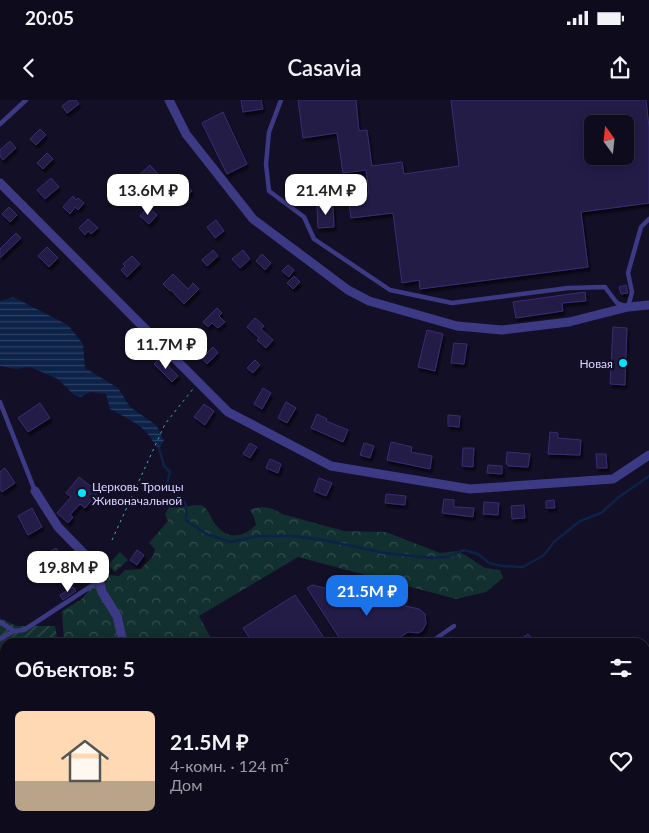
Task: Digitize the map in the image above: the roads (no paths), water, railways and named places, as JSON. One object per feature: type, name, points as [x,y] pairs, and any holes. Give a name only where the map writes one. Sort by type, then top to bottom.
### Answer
[{"type":"street","points":[[169,100],[186,134],[253,220],[348,290],[369,301],[456,326],[502,330],[569,322],[628,307],[649,305]]},
{"type":"street","points":[[0,183],[228,412],[331,466],[470,489],[613,479],[649,455]]},
{"type":"street","points":[[35,491],[58,527],[96,566],[102,592],[117,616],[122,638]]},
{"type":"lane","points":[[0,124],[26,100]]},
{"type":"lane","points":[[281,100],[269,132],[266,164],[269,191],[304,216],[314,240],[390,290],[452,303],[568,288],[605,287],[617,304],[628,307],[632,292],[628,273],[641,227],[649,219]]},
{"type":"lane","points":[[0,402],[35,491]]},
{"type":"lane","points":[[2,638],[14,631],[24,630],[99,581]]},
{"type":"lane","points":[[0,622],[14,631]]},
{"type":"lane","points":[[438,638],[454,626]]},
{"type":"water","points":[[13,297],[68,325],[83,344],[85,368],[118,388],[130,407],[156,425],[164,440],[159,449],[140,426],[110,409],[106,394],[90,392],[81,397],[74,395],[58,379],[30,367],[16,369],[0,366],[0,301]]},
{"type":"waterway","points":[[159,448],[164,466],[170,472],[166,488],[185,502],[186,520],[206,534],[231,542],[258,536],[291,536],[324,540],[384,553],[432,558],[448,557],[464,550],[478,554],[489,563],[502,566],[523,567],[544,555],[554,542],[580,521],[601,513],[619,497],[649,476]]},
{"type":"place","name":"Новая","points":[[623,363]]},
{"type":"place","name":"Церковь Троицы Живоначальной","points":[[82,493]]}]
